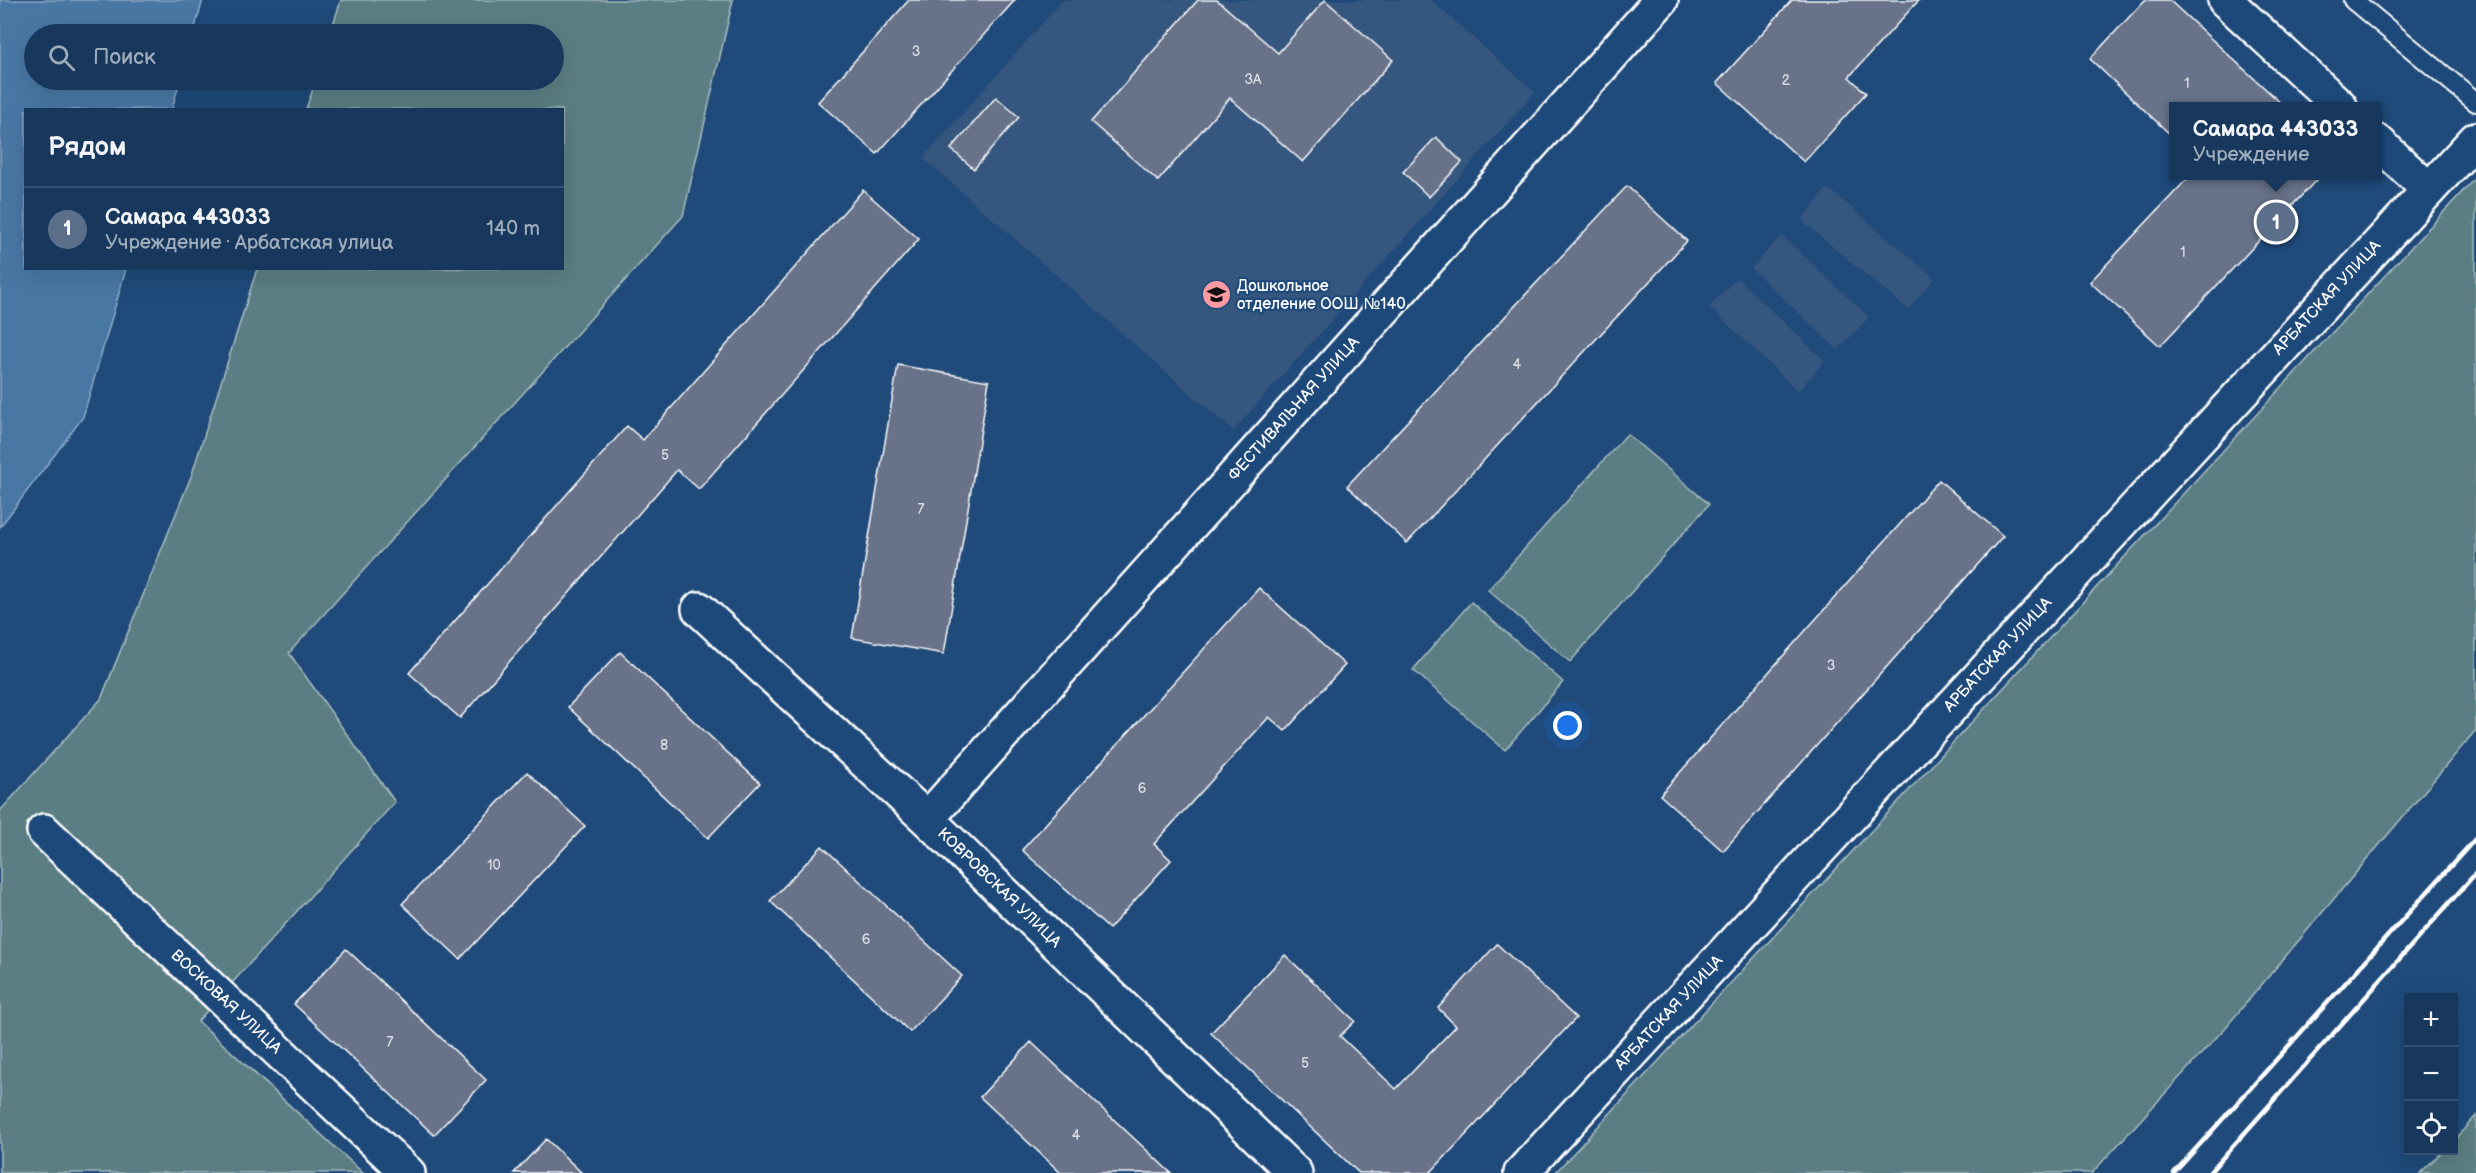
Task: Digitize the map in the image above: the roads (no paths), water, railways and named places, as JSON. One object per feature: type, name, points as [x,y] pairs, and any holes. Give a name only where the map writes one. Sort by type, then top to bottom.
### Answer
[{"type":"street","name":"ФЕСТИВАЛЬНАЯ УЛИЦА","points":[[927,819],[1661,0]]},
{"type":"street","points":[[2225,0],[2336,102]]},
{"type":"street","name":"АРБАТСКАЯ УЛИЦА","points":[[1521,1173],[2476,139]]},
{"type":"street","points":[[2382,146],[2428,189]]},
{"type":"street","name":"КОВРОВСКАЯ УЛИЦА","points":[[699,609],[927,819],[1295,1173]]},
{"type":"street","name":"ВОСКОВАЯ УЛИЦА","points":[[44,831],[408,1173]]},
{"type":"lane","points":[[2353,0],[2476,102]]},
{"type":"railway","points":[[2174,1173],[2476,838]]},
{"type":"railway","points":[[2209,1173],[2476,873]]},
{"type":"place","name":"Самара 443033","points":[[2276,222]]},
{"type":"place","name":"Дошкольное отделение ООШ №140","points":[[1216,295]]}]
